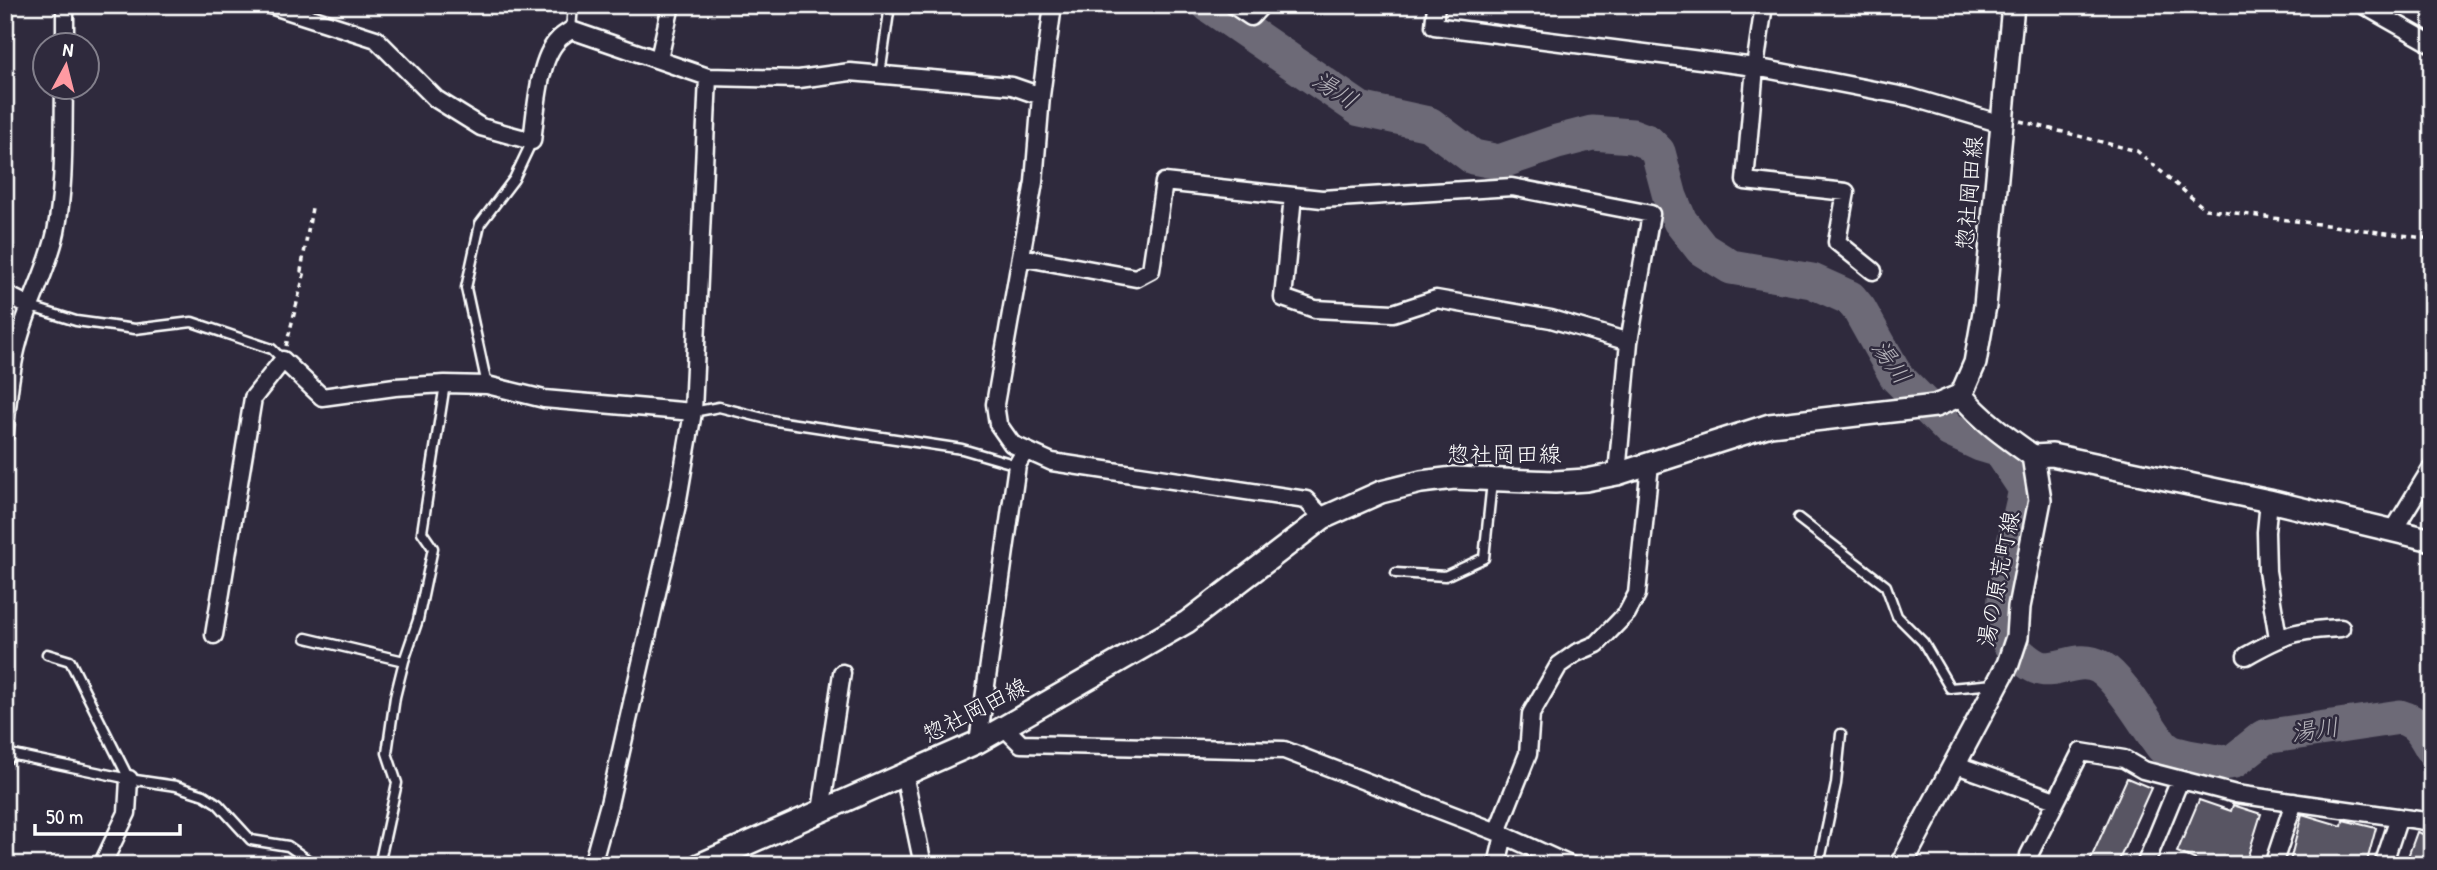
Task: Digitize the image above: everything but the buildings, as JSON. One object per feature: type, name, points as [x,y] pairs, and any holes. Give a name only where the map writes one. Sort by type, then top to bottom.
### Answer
[{"type":"main road","name":"惣社岡田線","points":[[699,865],[978,742],[1187,622],[1323,518],[1381,492],[1420,482],[1454,478],[1555,482],[1586,480],[1617,474],[1770,425],[1935,406],[1961,395],[1975,363],[1985,306],[2013,5]]},
{"type":"main road","points":[[1961,395],[1976,413],[2033,456],[2052,455],[2269,500],[2432,540]]},
{"type":"main road","name":"湯の原荒町線","points":[[1900,865],[2008,664],[2017,637],[2019,607],[2040,500],[2033,456]]},
{"type":"street","points":[[65,5],[65,32]]},
{"type":"street","points":[[270,5],[376,39],[436,99],[481,127],[532,141],[540,82],[547,58],[556,41],[571,30],[708,77],[799,79],[850,72],[1012,86],[1041,96]]},
{"type":"street","points":[[659,59],[671,5]]},
{"type":"street","points":[[978,742],[1021,458],[998,424],[995,404],[1034,182],[1041,96],[1053,5]]},
{"type":"street","points":[[1233,5],[1251,17],[1262,5]]},
{"type":"street","points":[[1436,5],[1434,26],[1755,67],[1910,97],[2002,120]]},
{"type":"street","points":[[1764,5],[1755,67],[1745,181],[1846,192],[1837,242],[1873,271]]},
{"type":"street","points":[[2363,5],[2432,44]]},
{"type":"street","points":[[592,865],[609,804],[677,505],[693,412],[708,77]]},
{"type":"street","points":[[5,434],[10,377],[19,338],[47,265],[56,231],[63,176],[64,102]]},
{"type":"street","points":[[1021,257],[1136,278],[1151,270],[1164,182],[1322,199],[1512,187],[1651,214],[1629,342],[1617,474]]},
{"type":"street","points":[[1293,196],[1283,298],[1315,309],[1393,313],[1436,299],[1551,319],[1629,342]]},
{"type":"street","points":[[5,294],[30,307]]},
{"type":"street","points":[[214,635],[253,398],[283,360],[322,397],[395,387],[487,385],[544,399],[693,412]]},
{"type":"street","points":[[1021,458],[1306,500],[1323,518]]},
{"type":"street","points":[[1497,865],[1501,833],[1528,754],[1531,714],[1559,665],[1576,653],[1597,644],[1627,613],[1637,594],[1650,464]]},
{"type":"street","points":[[2393,531],[2432,467]]},
{"type":"street","points":[[2269,500],[2267,571],[2278,638]]},
{"type":"street","points":[[2246,656],[2278,638],[2303,630],[2341,628]]},
{"type":"street","points":[[821,811],[842,673]]},
{"type":"street","points":[[1004,727],[1021,744],[1284,750],[1501,833],[1570,865]]},
{"type":"street","points":[[2028,865],[2029,855],[2081,752],[2124,759],[2143,770],[2235,794],[2432,822]]},
{"type":"street","points":[[1954,764],[2055,800]]},
{"type":"street","points":[[904,774],[923,865]]},
{"type":"street","points":[[102,865],[127,813],[129,779]]},
{"type":"street","points":[[2145,865],[2180,780]]},
{"type":"street","points":[[2273,865],[2294,802]]},
{"type":"street","points":[[2383,865],[2399,817]]},
{"type":"lane","points":[[571,30],[573,5]]},
{"type":"lane","points":[[880,75],[890,5]]},
{"type":"lane","points":[[487,385],[466,288],[480,224],[513,179],[532,141]]},
{"type":"lane","points":[[30,307],[76,321],[135,329],[192,323],[272,349],[283,360]]},
{"type":"lane","points":[[379,865],[397,783],[387,753],[395,697],[418,620],[433,548],[422,531],[445,384]]},
{"type":"lane","points":[[693,412],[719,407],[776,421],[1021,458]]},
{"type":"lane","points":[[1396,573],[1445,576],[1484,558],[1492,479]]},
{"type":"lane","points":[[1798,518],[1886,586],[1897,616],[1923,642],[1950,688],[1997,683]]},
{"type":"lane","points":[[306,638],[404,661]]},
{"type":"lane","points":[[47,654],[70,661],[129,779]]},
{"type":"lane","points":[[1819,865],[1836,784],[1841,734]]},
{"type":"lane","points":[[5,760],[15,755],[176,786],[204,795],[218,804],[251,840],[288,846],[315,865]]},
{"type":"path","points":[[2002,120],[2137,150],[2205,209],[2432,239]]},
{"type":"path","points":[[283,360],[305,271],[301,271],[312,208]]},
{"type":"waterway","name":"湯川","points":[[1209,5],[1360,109],[1429,124],[1473,157],[1499,162],[1592,133],[1632,136],[1648,142],[1658,152],[1670,197],[1680,221],[1702,249],[1731,267],[1812,281],[1850,298],[1859,309],[1897,377],[1950,430],[2000,450],[2026,489],[2006,591],[2005,630],[2011,645],[2030,663],[2044,669],[2075,663],[2100,667],[2125,692],[2163,747],[2172,753],[2223,763],[2234,761],[2264,737],[2400,717],[2419,728],[2432,748]]}]
